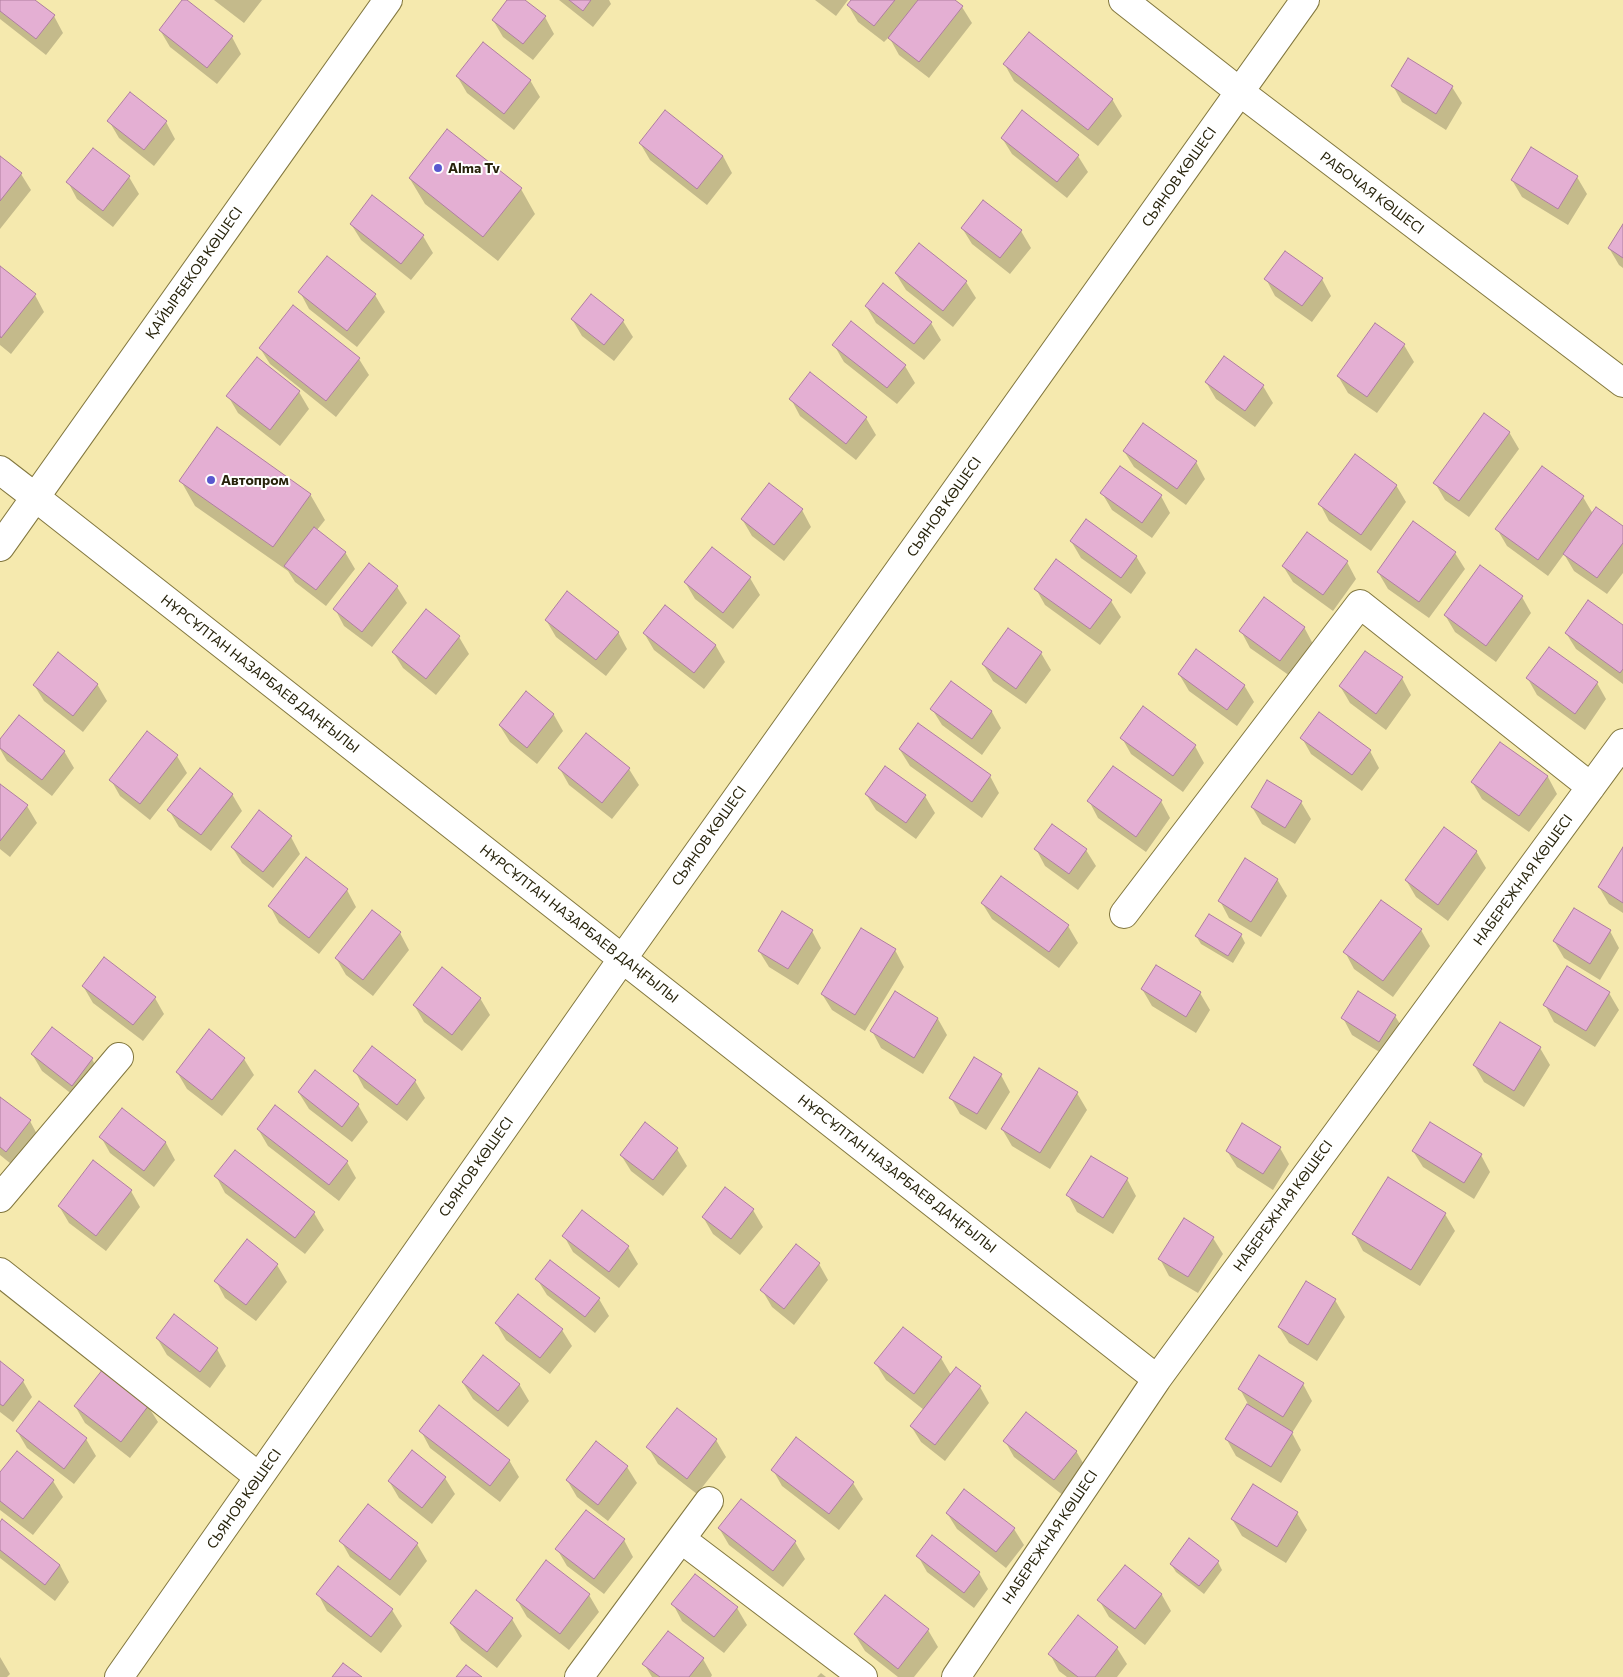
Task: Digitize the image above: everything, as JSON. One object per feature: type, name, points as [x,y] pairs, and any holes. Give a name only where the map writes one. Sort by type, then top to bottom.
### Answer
[{"type":"street","name":"ҚАЙЫРБЕКОВ КӨШЕСІ","points":[[0,547],[388,0]]},
{"type":"street","name":"РАБОЧАЯ КӨШЕСІ","points":[[1123,0],[1240,92],[1623,383]]},
{"type":"street","name":"СЬЯНОВ КӨШЕСІ","points":[[119,1677],[622,958],[1305,0]]},
{"type":"street","name":"НҰРСҰЛТАН НАЗАРБАЕВ ДАҢҒЫЛЫ","points":[[0,470],[1157,1379]]},
{"type":"street","points":[[1124,914],[1360,604],[1591,787]]},
{"type":"street","name":"НАБЕРЕЖНАЯ КӨШЕСІ","points":[[956,1677],[1157,1379],[1623,743]]},
{"type":"street","points":[[0,1198],[119,1057]]},
{"type":"street","points":[[0,1272],[259,1478]]},
{"type":"street","points":[[579,1677],[709,1501]]},
{"type":"street","points":[[681,1539],[864,1677]]},
{"type":"building","points":[[0,0],[35,0],[55,15],[36,39],[0,11]]},
{"type":"building","points":[[182,0],[187,0],[233,36],[207,68],[159,30]]},
{"type":"building","points":[[507,0],[525,0],[546,16],[523,44],[492,20]]},
{"type":"building","points":[[569,0],[591,0],[583,11]]},
{"type":"building","points":[[851,0],[895,0],[874,26],[847,5]]},
{"type":"building","points":[[918,0],[955,0],[963,6],[919,62],[888,38]]},
{"type":"building","points":[[1029,32],[1113,99],[1088,130],[1003,64]]},
{"type":"building","points":[[483,42],[531,80],[504,114],[456,76]]},
{"type":"building","points":[[1408,58],[1453,86],[1436,114],[1391,86]]},
{"type":"building","points":[[130,92],[167,121],[144,150],[107,121]]},
{"type":"building","points":[[665,110],[723,156],[697,189],[639,143]]},
{"type":"building","points":[[1022,110],[1079,155],[1057,182],[1001,138]]},
{"type":"building","points":[[447,129],[522,188],[483,237],[409,178]]},
{"type":"building","points":[[1531,147],[1578,176],[1558,209],[1511,180]]},
{"type":"building","points":[[93,148],[130,176],[103,211],[66,182]]},
{"type":"building","points":[[0,156],[22,173],[0,201]]},
{"type":"building","points":[[372,195],[424,235],[401,264],[350,224]]},
{"type":"building","points":[[983,200],[1022,230],[1000,258],[961,228]]},
{"type":"building","points":[[1623,224],[1623,258],[1608,248]]},
{"type":"building","points":[[919,243],[967,281],[943,311],[895,273]]},
{"type":"building","points":[[1285,251],[1323,278],[1302,306],[1264,279]]},
{"type":"building","points":[[327,256],[376,294],[347,331],[298,292]]},
{"type":"building","points":[[0,266],[36,294],[1,338],[0,336]]},
{"type":"building","points":[[883,283],[932,322],[914,344],[865,306]]},
{"type":"building","points":[[591,294],[624,320],[604,345],[571,319]]},
{"type":"building","points":[[293,305],[360,358],[326,401],[259,348]]},
{"type":"building","points":[[851,321],[906,365],[887,388],[832,345]]},
{"type":"building","points":[[1375,323],[1405,344],[1367,397],[1337,376]]},
{"type":"building","points":[[1224,356],[1264,385],[1245,411],[1205,382]]},
{"type":"building","points":[[257,357],[300,391],[270,430],[226,396]]},
{"type":"building","points":[[810,372],[867,417],[846,444],[789,399]]},
{"type":"building","points":[[1484,413],[1510,432],[1459,501],[1433,483]]},
{"type":"building","points":[[1143,423],[1197,461],[1177,489],[1123,451]]},
{"type":"building","points":[[217,427],[311,494],[273,547],[179,481]]},
{"type":"building","points":[[1355,454],[1397,485],[1361,535],[1318,504]]},
{"type":"building","points":[[1120,466],[1162,495],[1142,523],[1100,493]]},
{"type":"building","points":[[1542,466],[1584,496],[1538,560],[1495,529]]},
{"type":"building","points":[[769,483],[803,509],[774,545],[741,519]]},
{"type":"building","points":[[1596,507],[1623,526],[1623,543],[1597,578],[1563,554]]},
{"type":"building","points":[[1086,519],[1137,556],[1121,578],[1070,541]]},
{"type":"building","points":[[1413,521],[1456,552],[1419,602],[1377,572]]},
{"type":"building","points":[[314,527],[346,552],[316,590],[284,566]]},
{"type":"building","points":[[1307,532],[1348,561],[1323,595],[1282,566]]},
{"type":"building","points":[[712,547],[751,577],[723,613],[684,582]]},
{"type":"building","points":[[1056,559],[1112,600],[1090,629],[1034,589]]},
{"type":"building","points":[[369,563],[398,586],[362,632],[333,609]]},
{"type":"building","points":[[1480,565],[1523,596],[1486,646],[1444,615]]},
{"type":"building","points":[[567,591],[619,632],[596,660],[545,620]]},
{"type":"building","points":[[1264,597],[1305,627],[1280,661],[1239,631]]},
{"type":"building","points":[[1588,600],[1623,625],[1623,669],[1620,673],[1565,633]]},
{"type":"building","points":[[665,605],[716,645],[694,673],[643,633]]},
{"type":"building","points":[[426,609],[460,636],[426,679],[392,652]]},
{"type":"building","points":[[1008,628],[1042,652],[1016,689],[982,664]]},
{"type":"building","points":[[1549,647],[1598,682],[1575,714],[1526,678]]},
{"type":"building","points":[[1196,649],[1245,685],[1227,710],[1178,674]]},
{"type":"building","points":[[1365,651],[1403,677],[1376,714],[1339,686]]},
{"type":"building","points":[[58,652],[98,684],[73,716],[33,685]]},
{"type":"building","points":[[951,681],[992,711],[972,739],[930,709]]},
{"type":"building","points":[[526,691],[554,714],[527,748],[499,725]]},
{"type":"building","points":[[1143,706],[1196,745],[1173,776],[1120,738]]},
{"type":"building","points":[[1319,712],[1371,750],[1352,775],[1300,738]]},
{"type":"building","points":[[19,715],[65,751],[42,780],[0,748],[0,739]]},
{"type":"building","points":[[918,723],[991,775],[972,802],[899,749]]},
{"type":"building","points":[[147,731],[178,755],[140,804],[109,780]]},
{"type":"building","points":[[586,733],[630,768],[602,803],[558,768]]},
{"type":"building","points":[[1500,742],[1548,776],[1519,816],[1471,782]]},
{"type":"building","points":[[885,766],[926,795],[906,823],[865,794]]},
{"type":"building","points":[[1113,766],[1162,800],[1136,837],[1087,801]]},
{"type":"building","points":[[200,768],[233,794],[201,835],[167,810]]},
{"type":"building","points":[[1267,780],[1302,801],[1285,828],[1251,807]]},
{"type":"building","points":[[0,784],[28,805],[0,841]]},
{"type":"building","points":[[259,810],[292,836],[263,872],[231,847]]},
{"type":"building","points":[[1052,824],[1087,849],[1069,874],[1034,849]]},
{"type":"building","points":[[1444,827],[1477,851],[1438,905],[1405,880]]},
{"type":"building","points":[[1623,847],[1623,903],[1598,887]]},
{"type":"building","points":[[306,857],[348,889],[309,938],[268,906]]},
{"type":"building","points":[[1245,858],[1278,879],[1251,922],[1218,901]]},
{"type":"building","points":[[1001,876],[1069,925],[1049,952],[981,903]]},
{"type":"building","points":[[1381,900],[1422,929],[1383,981],[1343,952]]},
{"type":"building","points":[[1574,908],[1611,930],[1590,964],[1553,941]]},
{"type":"building","points":[[372,910],[401,932],[363,980],[335,958]]},
{"type":"building","points":[[782,911],[813,930],[788,969],[758,951]]},
{"type":"building","points":[[1209,914],[1242,934],[1228,956],[1195,936]]},
{"type":"building","points":[[861,928],[896,949],[855,1015],[821,994]]},
{"type":"building","points":[[104,957],[156,997],[133,1025],[82,986]]},
{"type":"building","points":[[1156,965],[1201,992],[1186,1017],[1141,989]]},
{"type":"building","points":[[1567,966],[1610,992],[1586,1031],[1543,1005]]},
{"type":"building","points":[[442,967],[481,998],[452,1035],[413,1005]]},
{"type":"building","points":[[895,991],[938,1018],[914,1058],[870,1031]]},
{"type":"building","points":[[1358,991],[1396,1015],[1379,1042],[1341,1018]]},
{"type":"building","points":[[1500,1022],[1541,1047],[1514,1091],[1473,1065]]},
{"type":"building","points":[[52,1027],[93,1058],[72,1086],[31,1054]]},
{"type":"building","points":[[209,1029],[245,1058],[212,1100],[176,1072]]},
{"type":"building","points":[[372,1046],[416,1080],[397,1105],[353,1071]]},
{"type":"building","points":[[974,1057],[1002,1074],[977,1114],[949,1098]]},
{"type":"building","points":[[1039,1068],[1078,1092],[1040,1153],[1001,1129]]},
{"type":"building","points":[[315,1070],[359,1104],[342,1127],[298,1092]]},
{"type":"building","points":[[0,1097],[31,1120],[6,1152],[0,1147]]},
{"type":"building","points":[[275,1105],[348,1161],[329,1185],[257,1129]]},
{"type":"building","points":[[122,1108],[166,1142],[144,1171],[99,1137]]},
{"type":"building","points":[[645,1122],[678,1148],[653,1180],[620,1155]]},
{"type":"building","points":[[1430,1122],[1482,1154],[1464,1183],[1412,1151]]},
{"type":"building","points":[[1242,1123],[1281,1147],[1263,1174],[1226,1151]]},
{"type":"building","points":[[235,1150],[315,1212],[295,1238],[214,1176]]},
{"type":"building","points":[[1091,1156],[1128,1178],[1103,1218],[1066,1195]]},
{"type":"building","points":[[93,1160],[132,1190],[96,1236],[58,1206]]},
{"type":"building","points":[[1388,1177],[1446,1213],[1411,1270],[1352,1234]]},
{"type":"building","points":[[725,1187],[754,1209],[731,1239],[702,1217]]},
{"type":"building","points":[[582,1210],[629,1246],[609,1272],[562,1236]]},
{"type":"building","points":[[1184,1218],[1214,1237],[1188,1277],[1158,1259]]},
{"type":"building","points":[[247,1239],[278,1264],[246,1305],[214,1281]]},
{"type":"building","points":[[796,1244],[820,1263],[784,1309],[760,1290]]},
{"type":"building","points":[[550,1260],[600,1298],[585,1317],[535,1279]]},
{"type":"building","points":[[1306,1281],[1336,1299],[1308,1345],[1278,1327]]},
{"type":"building","points":[[518,1294],[563,1329],[540,1358],[495,1323]]},
{"type":"building","points":[[174,1314],[218,1348],[200,1372],[156,1338]]},
{"type":"building","points":[[903,1327],[942,1357],[914,1394],[874,1363]]},
{"type":"building","points":[[483,1355],[520,1384],[498,1411],[462,1382]]},
{"type":"building","points":[[1259,1355],[1304,1383],[1283,1417],[1238,1389]]},
{"type":"building","points":[[0,1361],[24,1380],[3,1406],[0,1404]]},
{"type":"building","points":[[956,1367],[981,1386],[935,1445],[910,1426]]},
{"type":"building","points":[[103,1369],[149,1405],[121,1442],[74,1406]]},
{"type":"building","points":[[39,1401],[87,1438],[64,1469],[16,1431]]},
{"type":"building","points":[[1247,1404],[1293,1432],[1271,1467],[1225,1439]]},
{"type":"building","points":[[439,1405],[510,1460],[490,1486],[419,1431]]},
{"type":"building","points":[[677,1408],[717,1439],[687,1479],[646,1447]]},
{"type":"building","points":[[1026,1412],[1077,1451],[1054,1480],[1003,1441]]},
{"type":"building","points":[[796,1437],[854,1482],[829,1514],[771,1470]]},
{"type":"building","points":[[596,1441],[628,1466],[598,1505],[566,1480]]},
{"type":"building","points":[[412,1450],[446,1477],[422,1508],[388,1481]]},
{"type":"building","points":[[17,1451],[54,1480],[23,1519],[0,1501],[0,1472]]},
{"type":"building","points":[[1253,1484],[1298,1512],[1277,1547],[1231,1519]]},
{"type":"building","points":[[964,1489],[1015,1528],[996,1552],[946,1513]]},
{"type":"building","points":[[741,1499],[796,1541],[773,1571],[718,1528]]},
{"type":"building","points":[[368,1504],[418,1543],[390,1580],[339,1541]]},
{"type":"building","points":[[586,1510],[625,1539],[594,1579],[555,1549]]},
{"type":"building","points":[[2,1519],[60,1565],[45,1585],[0,1550],[0,1522]]},
{"type":"building","points":[[932,1535],[980,1572],[964,1593],[916,1556]]},
{"type":"building","points":[[1189,1538],[1219,1561],[1199,1586],[1170,1564]]},
{"type":"building","points":[[546,1560],[590,1594],[560,1634],[516,1600]]},
{"type":"building","points":[[1125,1565],[1162,1594],[1135,1629],[1097,1600]]},
{"type":"building","points":[[338,1566],[393,1609],[371,1637],[316,1594]]},
{"type":"building","points":[[695,1574],[738,1607],[714,1637],[671,1604]]},
{"type":"building","points":[[476,1590],[513,1618],[487,1652],[450,1623]]},
{"type":"building","points":[[885,1595],[929,1629],[898,1669],[854,1634]]},
{"type":"building","points":[[1078,1615],[1118,1647],[1095,1677],[1078,1677],[1048,1654]]},
{"type":"building","points":[[668,1631],[704,1658],[689,1677],[660,1677],[642,1664]]},
{"type":"building","points":[[343,1663],[362,1677],[332,1677]]},
{"type":"building","points":[[466,1665],[482,1677],[456,1677]]},
{"type":"place","name":"Alma Tv","points":[[438,168]]},
{"type":"place","name":"Автопром","points":[[211,480]]}]
